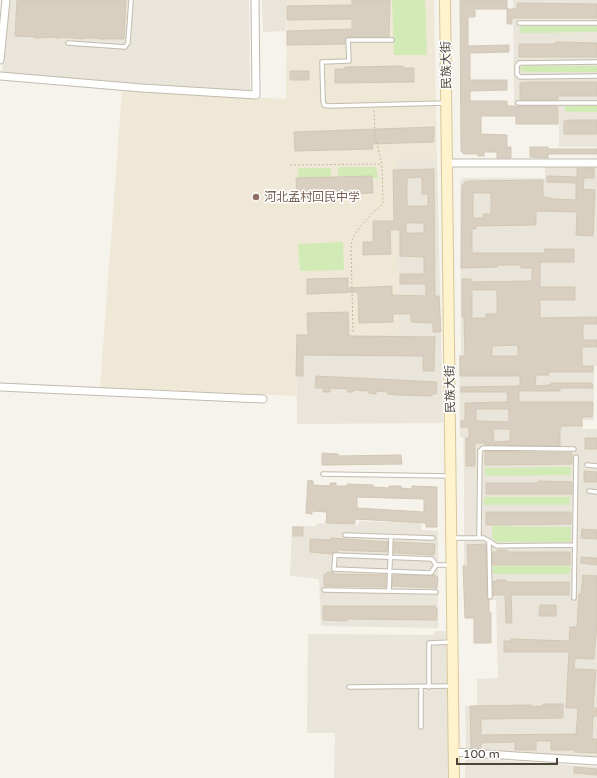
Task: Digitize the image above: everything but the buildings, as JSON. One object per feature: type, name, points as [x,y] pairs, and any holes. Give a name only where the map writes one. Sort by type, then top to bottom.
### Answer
[{"type":"main road","name":"民族大街","points":[[444,0],[454,778]]},
{"type":"street","points":[[0,60],[6,0]]},
{"type":"street","points":[[0,76],[256,95],[255,0]]},
{"type":"street","points":[[447,163],[597,163]]},
{"type":"street","points":[[0,387],[263,399]]},
{"type":"street","points":[[454,752],[597,762]]},
{"type":"lane","points":[[68,43],[126,46],[128,43],[131,0]]},
{"type":"lane","points":[[519,23],[597,23]]},
{"type":"lane","points":[[392,40],[348,40],[349,62],[322,62],[322,100],[324,105],[446,103]]},
{"type":"lane","points":[[597,62],[519,63],[517,66],[517,74],[520,77],[597,76]]},
{"type":"lane","points":[[518,103],[597,103]]},
{"type":"lane","points":[[479,538],[480,451],[483,448],[574,449]]},
{"type":"lane","points":[[574,598],[576,457]]},
{"type":"lane","points":[[587,466],[597,466]]},
{"type":"lane","points":[[324,474],[450,476]]},
{"type":"lane","points":[[589,491],[597,492]]},
{"type":"lane","points":[[345,535],[433,538]]},
{"type":"lane","points":[[389,591],[391,537]]},
{"type":"lane","points":[[451,538],[484,538],[497,546],[575,545]]},
{"type":"lane","points":[[489,542],[490,597]]},
{"type":"lane","points":[[335,555],[432,558],[436,565],[431,572],[334,569],[335,555]]},
{"type":"lane","points":[[436,565],[452,565]]},
{"type":"lane","points":[[324,590],[436,592]]},
{"type":"lane","points":[[430,687],[429,643],[452,642]]},
{"type":"lane","points":[[349,687],[453,686]]},
{"type":"lane","points":[[421,687],[421,727]]},
{"type":"path","points":[[353,332],[352,239],[358,229],[383,203],[382,164],[375,136],[374,105]]},
{"type":"path","points":[[290,165],[382,164]]},
{"type":"shaded area","points":[[9,0],[249,0],[250,93],[226,92],[226,89],[130,84],[2,73]]},
{"type":"shaded area","points":[[262,0],[287,0],[286,31],[263,32]]},
{"type":"shaded area","name":"河北孟村回民中学","points":[[287,0],[434,0],[437,159],[397,160],[399,335],[296,334],[296,396],[100,387],[122,90],[286,99]]},
{"type":"shaded area","points":[[513,0],[597,0],[597,147],[559,147],[559,105],[514,105]]},
{"type":"shaded area","points":[[397,159],[437,159],[443,423],[297,424],[296,334],[399,335]]},
{"type":"shaded area","points":[[545,167],[597,167],[597,366],[594,367],[594,420],[583,420],[583,429],[597,429],[597,758],[466,750],[465,706],[477,706],[477,679],[498,678],[496,600],[488,600],[487,565],[464,565],[464,470],[463,437],[460,437],[459,355],[461,355],[460,182],[463,178],[545,178]]},
{"type":"shaded area","points":[[359,521],[421,523],[421,530],[438,531],[438,628],[321,626],[319,579],[290,576],[292,526],[316,526],[317,523],[358,525]]},
{"type":"shaded area","points":[[435,631],[446,631],[449,778],[334,778],[335,733],[307,733],[308,634],[434,635]]},
{"type":"shaded area","points":[[467,758],[597,767],[597,778],[465,778],[465,763]]},
{"type":"green space","points":[[392,0],[425,0],[427,55],[394,55]]},
{"type":"green space","points":[[523,26],[597,26],[597,32],[523,33],[520,32],[519,29]]},
{"type":"green space","points":[[521,66],[597,66],[597,72],[523,72],[520,70]]},
{"type":"green space","points":[[597,105],[597,112],[568,112],[565,111],[564,108],[566,106]]},
{"type":"green space","points":[[340,167],[376,167],[378,178],[372,178],[372,176],[338,177],[338,170]]},
{"type":"green space","points":[[300,168],[329,168],[331,169],[331,177],[298,178],[298,170]]},
{"type":"green space","points":[[343,242],[344,270],[300,271],[298,244]]},
{"type":"green space","points":[[571,467],[571,475],[485,476],[485,468]]},
{"type":"green space","points":[[484,497],[570,497],[570,505],[484,505]]},
{"type":"green space","points":[[492,526],[570,527],[571,540],[570,542],[496,542],[492,537]]},
{"type":"green space","points":[[493,566],[570,566],[570,574],[493,574]]},
{"type":"place","name":"河北孟村回民中学","points":[[256,197]]}]
